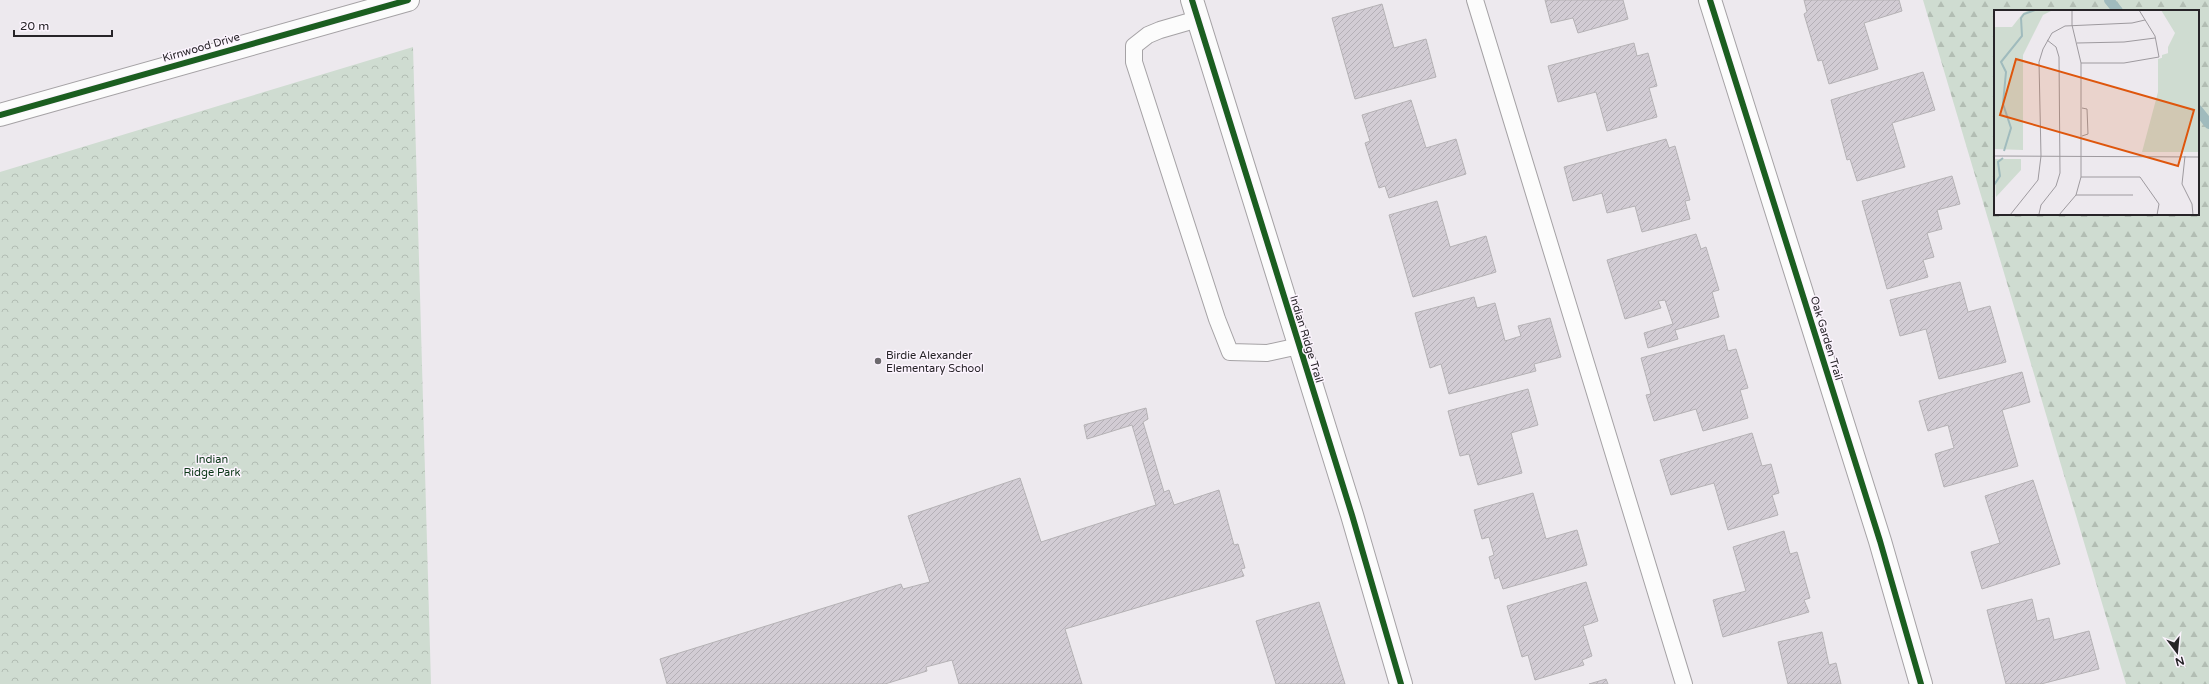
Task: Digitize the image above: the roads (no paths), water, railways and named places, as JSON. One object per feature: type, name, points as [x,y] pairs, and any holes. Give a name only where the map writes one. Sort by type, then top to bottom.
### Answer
[{"type":"street","name":"Kirnwood Drive","points":[[0,115],[408,0]]},
{"type":"street","name":"Oak Garden Trail","points":[[1710,0],[1880,542],[1921,684]]},
{"type":"street","name":"Indian Ridge Trail","points":[[1195,10],[1352,515],[1401,684]]},
{"type":"lane","points":[[1475,0],[1684,684]]},
{"type":"lane","points":[[1195,10],[1148,35],[1134,46],[1134,62],[1217,319],[1230,352],[1267,353],[1299,346]]},
{"type":"waterway","points":[[2109,0],[2117,10]]},
{"type":"waterway","points":[[2199,111],[2209,124]]},
{"type":"place","name":"Birdie Alexander Elementary School","points":[[878,361]]},
{"type":"park label","name":"Indian Ridge Park","points":[[212,465]]}]
